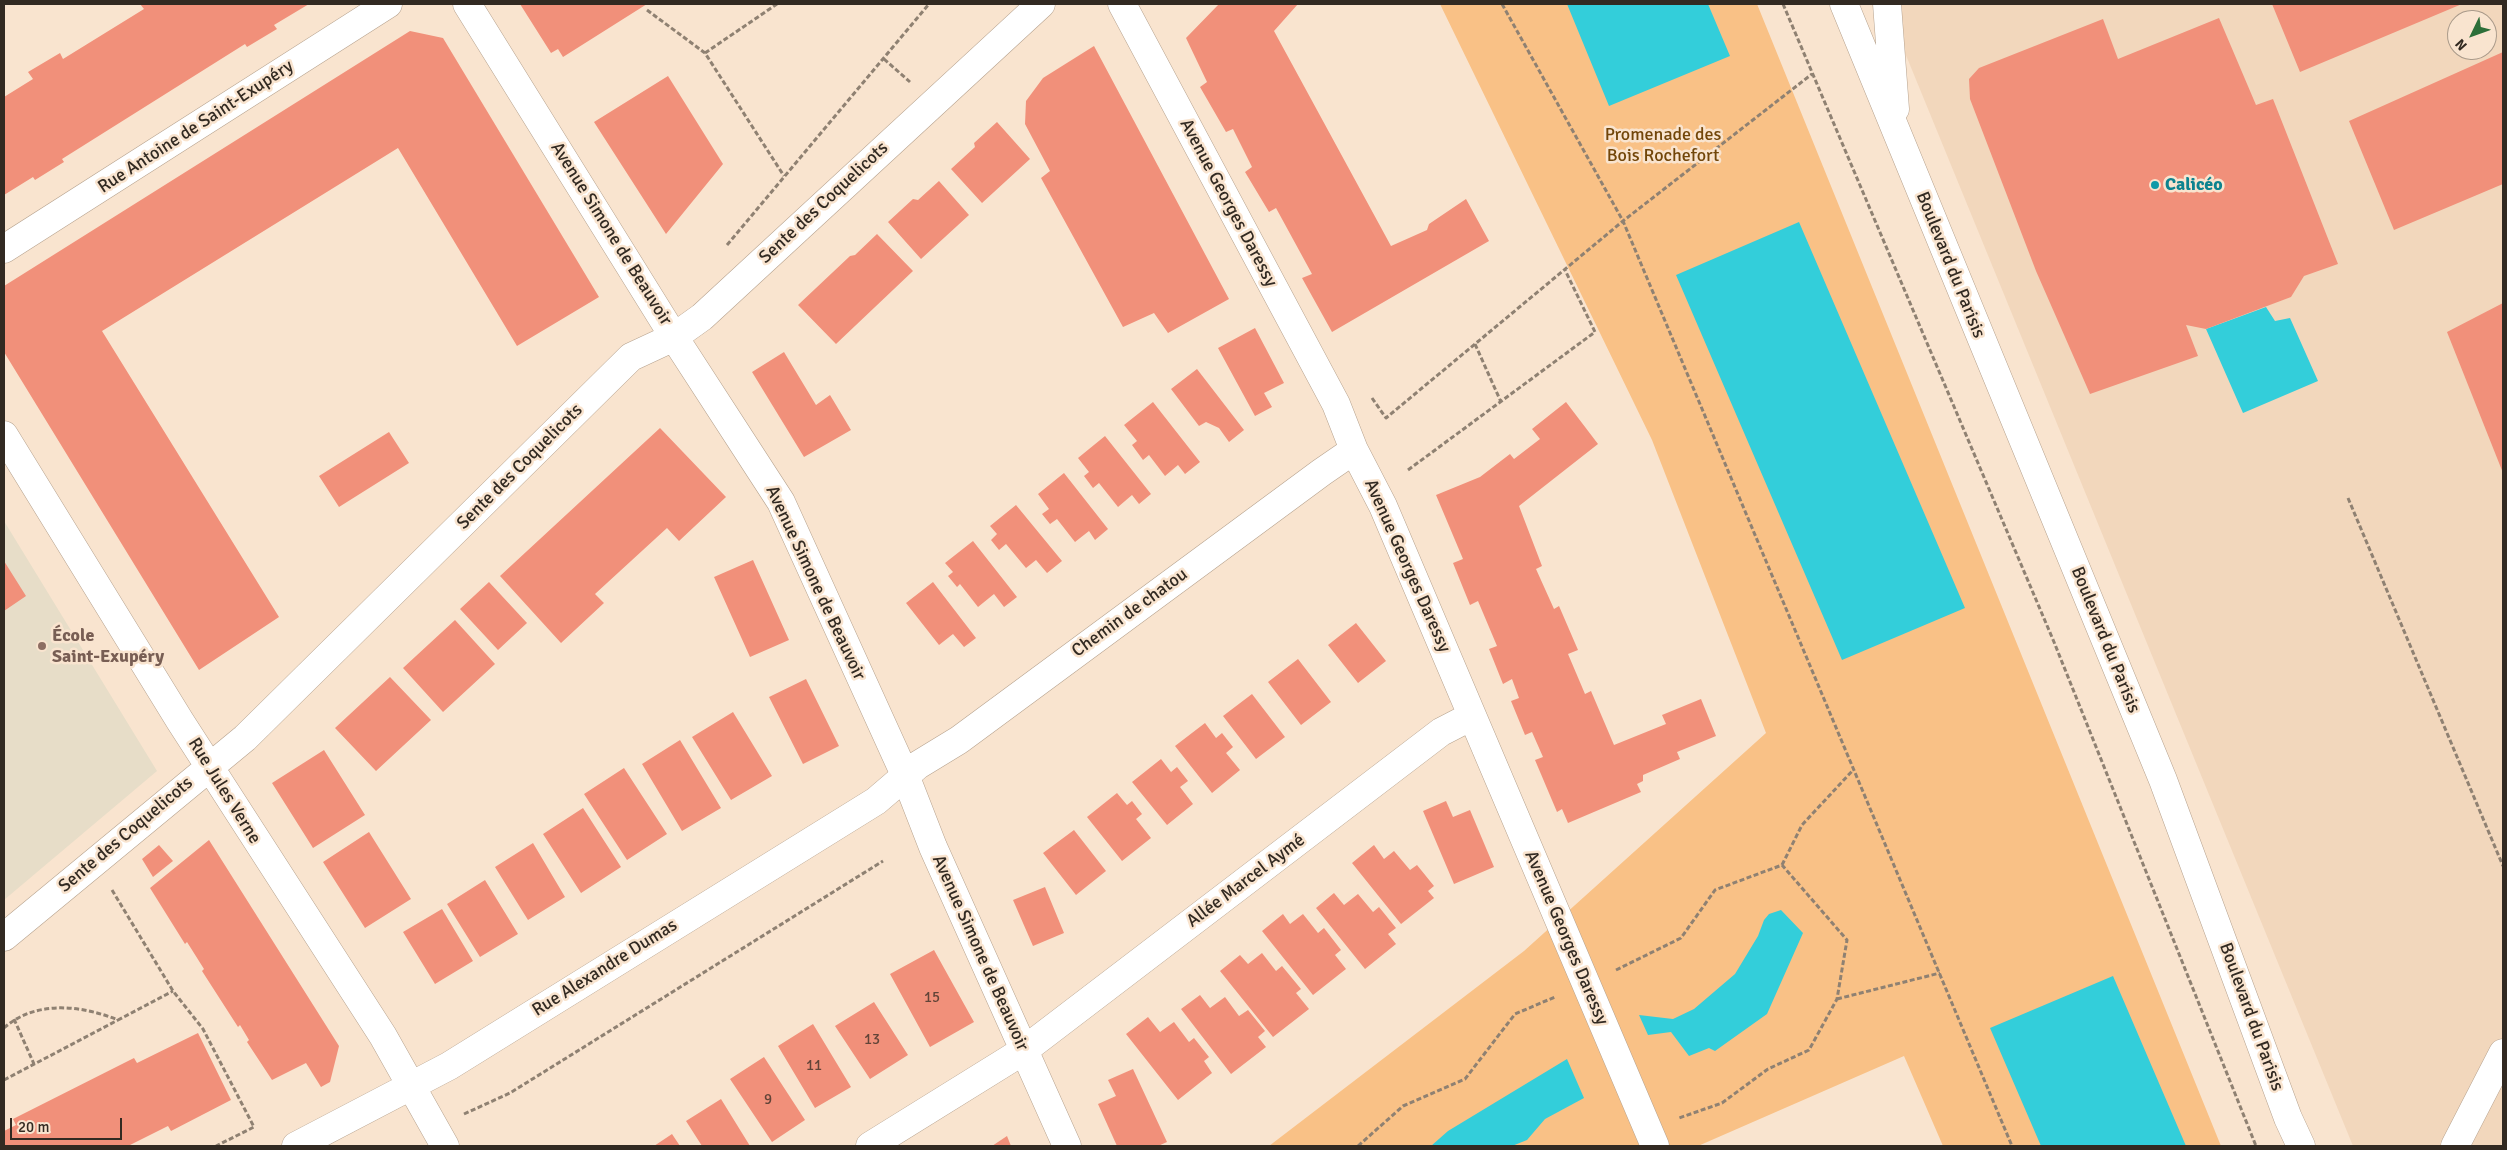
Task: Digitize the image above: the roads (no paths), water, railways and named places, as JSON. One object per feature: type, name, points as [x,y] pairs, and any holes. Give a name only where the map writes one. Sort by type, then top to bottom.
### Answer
[{"type":"street","name":"Rue Antoine de Saint-Exupéry","points":[[4,250],[388,4]]},
{"type":"street","name":"Avenue Simone de Beauvoir","points":[[466,4],[674,336],[781,502],[905,775],[934,847],[1023,1051],[1067,1146]]},
{"type":"street","name":"Sente des Coquelicots","points":[[4,937],[245,738],[632,357],[674,336],[702,317],[1041,4]]},
{"type":"street","name":"Avenue Georges Daressy","points":[[1122,4],[1336,404],[1354,450],[1383,506],[1651,1137]]},
{"type":"street","name":"Boulevard du Parisis","points":[[1844,4],[2163,780],[2300,1146]]},
{"type":"street","name":"Boulevard du Parisis","points":[[1887,4],[1898,138]]},
{"type":"street","name":"Rue Jules Verne","points":[[4,435],[209,766],[383,1036],[441,1137]]},
{"type":"street","name":"Chemin de chatou","points":[[905,775],[959,740],[1354,450]]},
{"type":"street","name":"Allée Marcel Aymé","points":[[870,1146],[1023,1051],[1441,732],[1472,716]]},
{"type":"street","name":"Rue Alexandre Dumas","points":[[296,1146],[457,1060],[876,801],[905,775]]},
{"type":"street","points":[[2455,1146],[2503,1053]]},
{"type":"water","points":[[1567,4],[1708,4],[1730,56],[1609,106]]},
{"type":"water","points":[[1799,222],[1965,608],[1842,660],[1676,275]]},
{"type":"water","points":[[2266,307],[2275,321],[2290,318],[2318,381],[2243,413],[2206,329]]},
{"type":"water","points":[[1781,910],[1803,933],[1767,1014],[1715,1051],[1709,1048],[1689,1056],[1671,1032],[1648,1035],[1639,1015],[1673,1019],[1694,1009],[1735,974],[1758,936],[1764,920],[1769,914]]},
{"type":"water","points":[[2113,976],[2186,1146],[2041,1146],[1990,1028]]},
{"type":"water","points":[[1567,1059],[1584,1098],[1545,1119],[1527,1140],[1512,1146],[1431,1146],[1448,1131]]},
{"type":"place","name":"Calicéo","points":[[2155,185]]},
{"type":"place","name":"École Saint-Exupéry","points":[[42,646]]},
{"type":"park label","name":"Promenade des Bois Rochefort","points":[[1663,145]]}]
